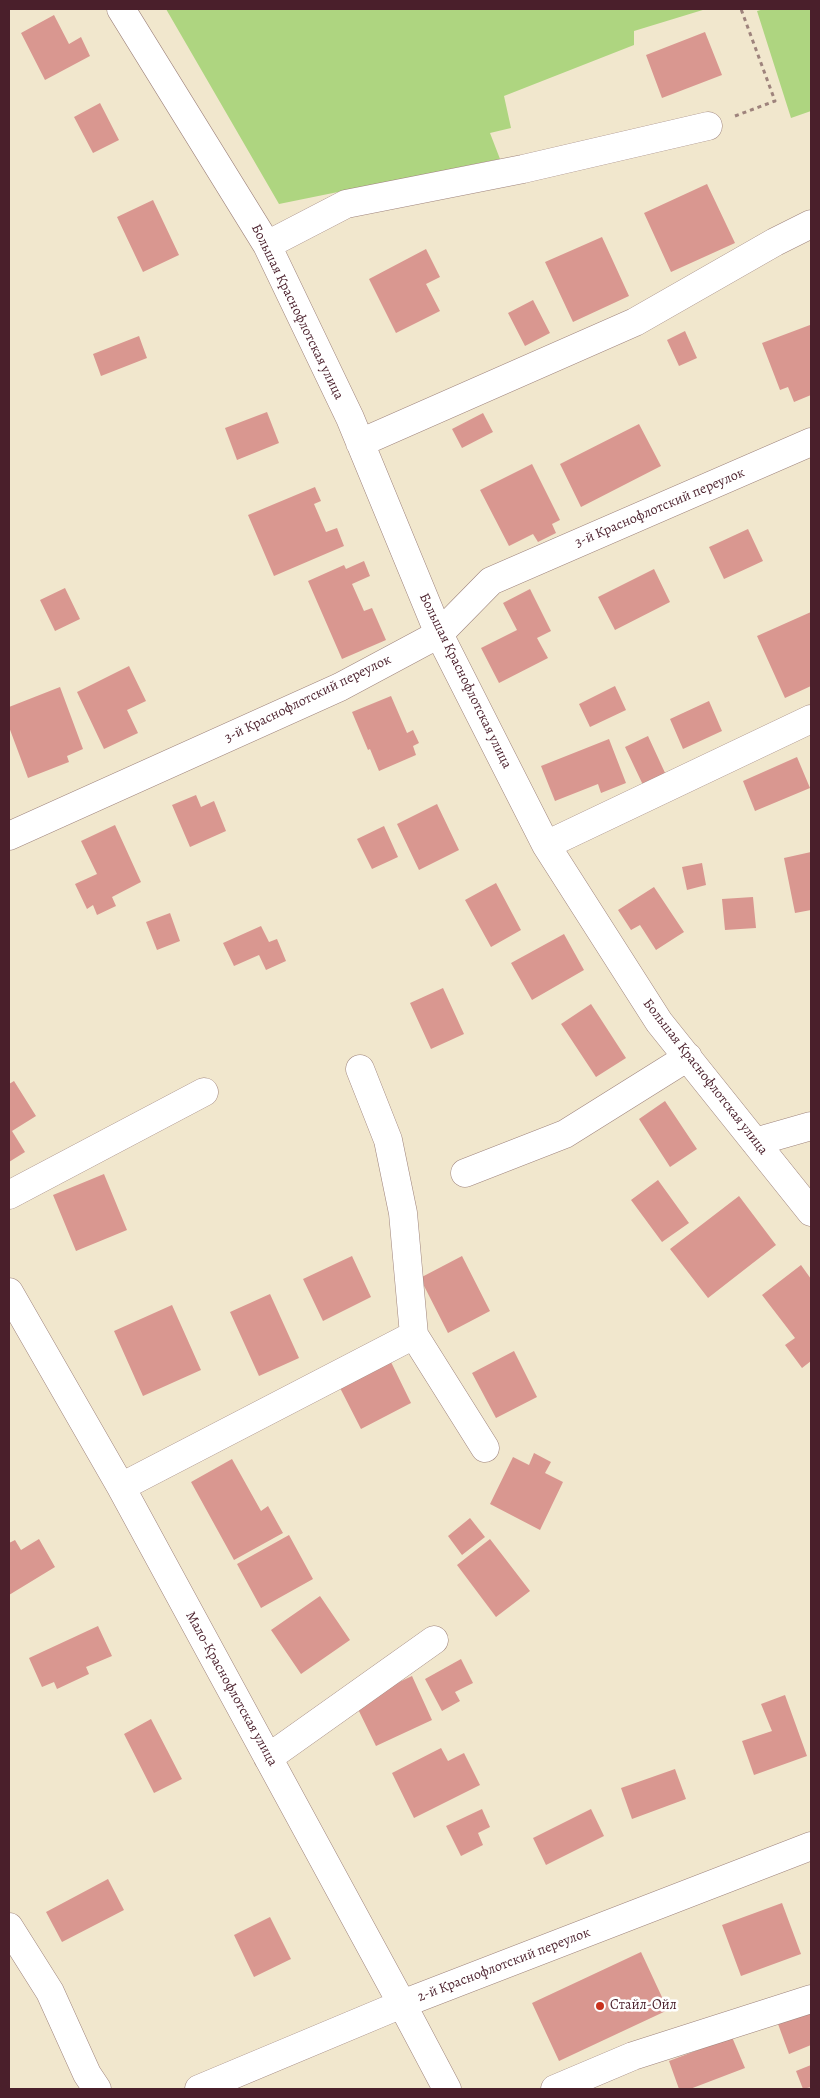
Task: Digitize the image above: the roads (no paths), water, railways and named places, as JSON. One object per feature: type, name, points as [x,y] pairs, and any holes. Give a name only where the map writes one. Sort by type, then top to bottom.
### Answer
[{"type":"street","name":"Большая Краснофлотская улица","points":[[121,9],[267,245],[360,443],[438,634],[546,845],[659,1022],[811,1212]]},
{"type":"street","points":[[267,245],[346,204],[524,169],[708,126]]},
{"type":"street","points":[[360,443],[635,322],[774,242],[811,224]]},
{"type":"street","name":"3-й Краснофлотский переулок","points":[[9,836],[340,687],[438,634],[491,581],[811,442]]},
{"type":"street","points":[[546,845],[811,719]]},
{"type":"street","points":[[465,1173],[566,1134],[688,1057]]},
{"type":"street","points":[[360,1069],[388,1140],[403,1212],[414,1335],[485,1448]]},
{"type":"street","points":[[9,1194],[204,1092]]},
{"type":"street","points":[[755,1142],[811,1126]]},
{"type":"street","name":"Мало-Краснофлотская улица","points":[[13,1309],[121,1487],[447,2089]]},
{"type":"street","points":[[121,1487],[414,1335]]},
{"type":"street","points":[[268,1758],[434,1640]]},
{"type":"street","name":"2-й Краснофлотский переулок","points":[[199,2089],[402,2004],[811,1846]]},
{"type":"street","points":[[9,1926],[50,1992],[87,2074],[97,2089]]},
{"type":"street","points":[[555,2089],[633,2056],[811,1999]]},
{"type":"place","name":"Стайл-Ойл","points":[[600,2006]]}]
